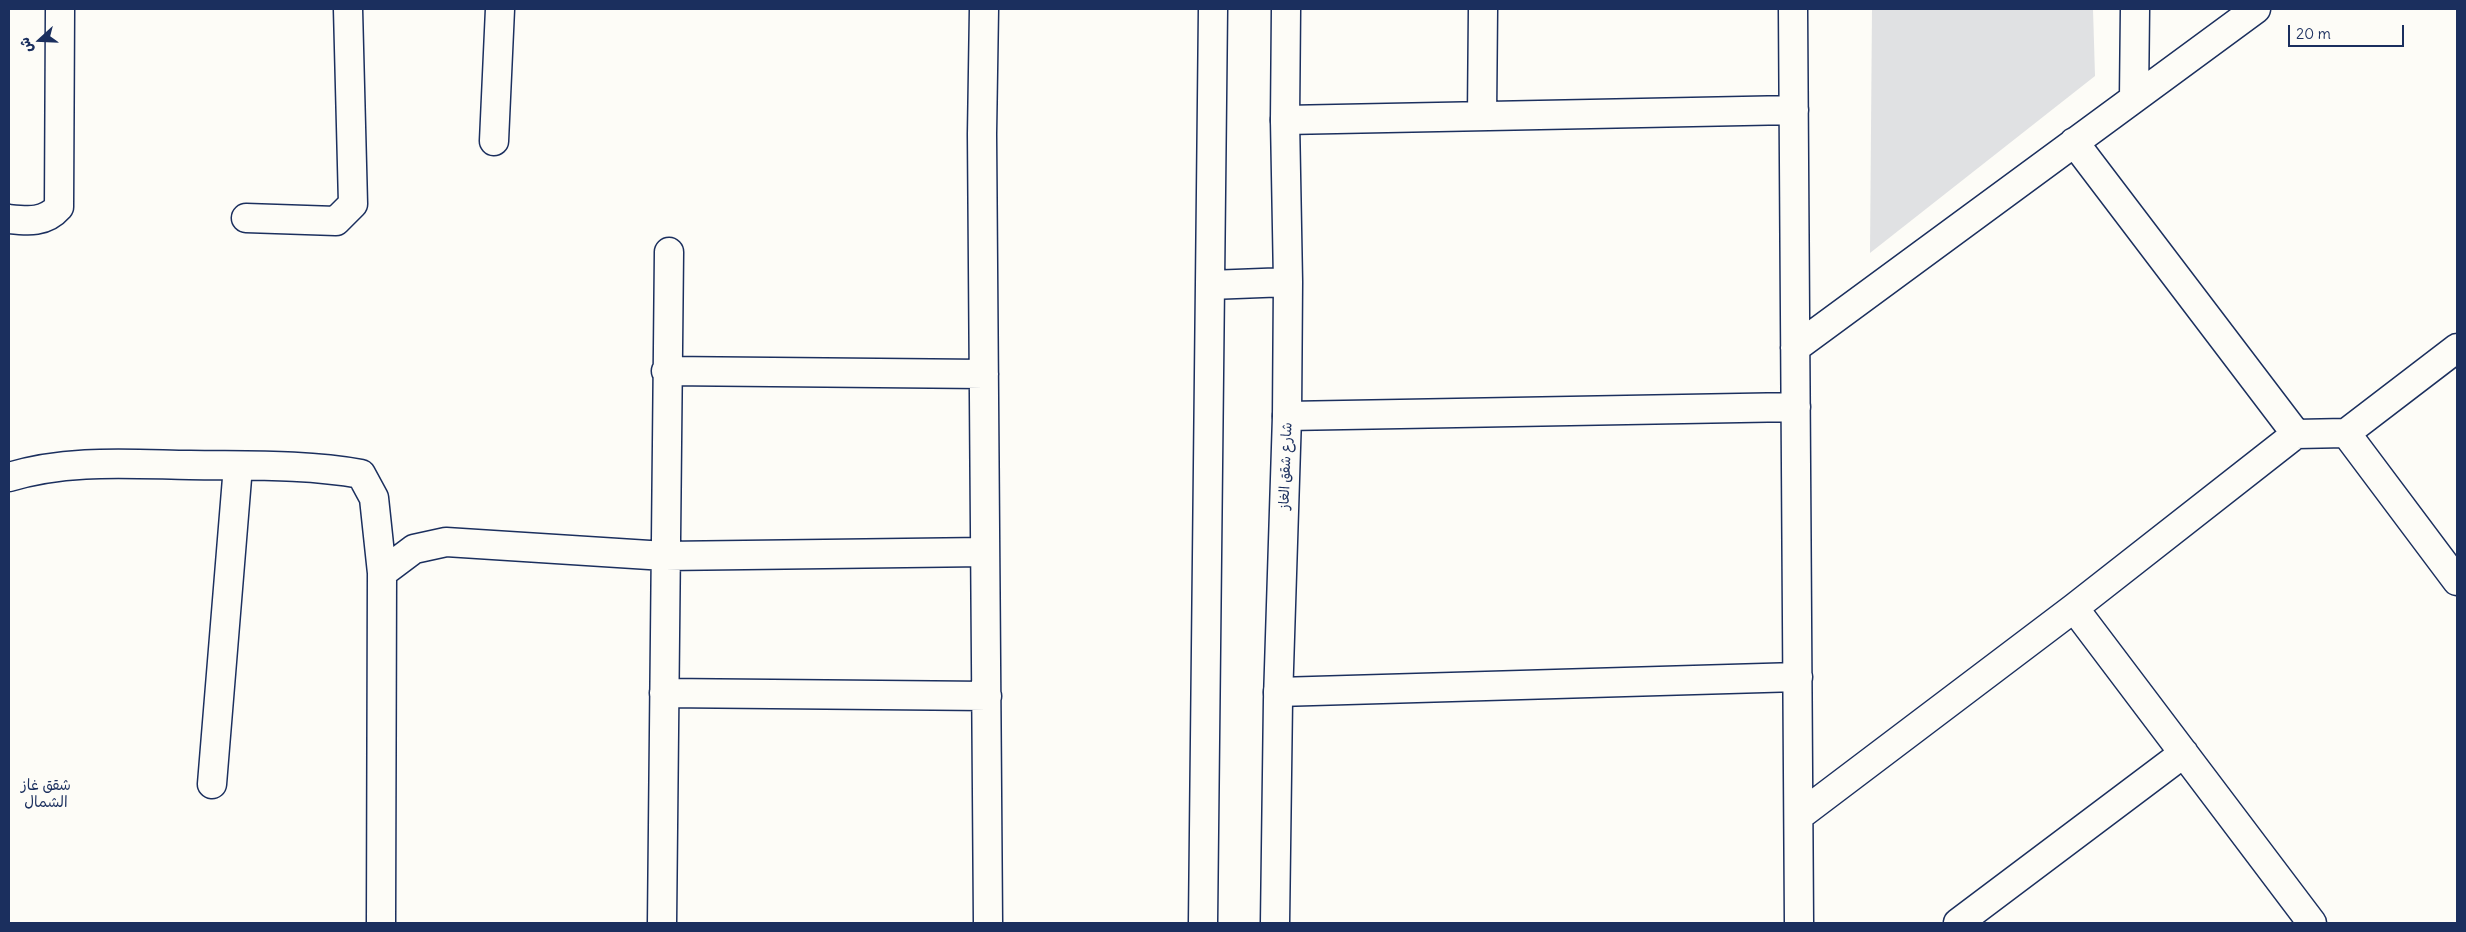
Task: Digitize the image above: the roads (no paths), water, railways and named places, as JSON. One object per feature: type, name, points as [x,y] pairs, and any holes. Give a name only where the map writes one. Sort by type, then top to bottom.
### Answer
[{"type":"street","points":[[9,219],[36,221],[52,214],[59,207],[60,9]]},
{"type":"street","points":[[246,218],[336,221],[353,204],[348,9]]},
{"type":"street","points":[[494,141],[500,9]]},
{"type":"street","points":[[984,9],[984,374],[988,923]]},
{"type":"street","points":[[1202,923],[1214,9]]},
{"type":"street","name":"شارع شقق الغاز","points":[[1275,923],[1278,692],[1287,416],[1286,9]]},
{"type":"street","points":[[1482,116],[1484,9]]},
{"type":"street","points":[[1793,9],[1799,923]]},
{"type":"street","points":[[2134,98],[2135,9]]},
{"type":"street","points":[[1795,348],[2256,9]]},
{"type":"street","points":[[1285,120],[1794,110]]},
{"type":"street","points":[[2074,142],[2296,434]]},
{"type":"street","points":[[662,923],[666,371],[669,252]]},
{"type":"street","points":[[1210,285],[1288,282]]},
{"type":"street","points":[[1799,816],[2074,608],[2296,434],[2346,433],[2457,348]]},
{"type":"street","points":[[666,371],[984,374]]},
{"type":"street","points":[[1287,416],[1796,407]]},
{"type":"street","points":[[2346,433],[2457,581]]},
{"type":"street","points":[[9,477],[32,470],[78,464],[320,467],[361,474],[374,498],[382,573],[381,923]]},
{"type":"street","points":[[212,784],[238,466]]},
{"type":"street","points":[[382,573],[414,549],[446,542],[665,556],[986,552]]},
{"type":"street","points":[[2074,608],[2312,923]]},
{"type":"street","points":[[1278,692],[1798,677]]},
{"type":"street","points":[[664,693],[987,696]]},
{"type":"street","points":[[1958,923],[2184,753]]},
{"type":"district","name":"شقق غاز الشمال","points":[[46,794]]}]
